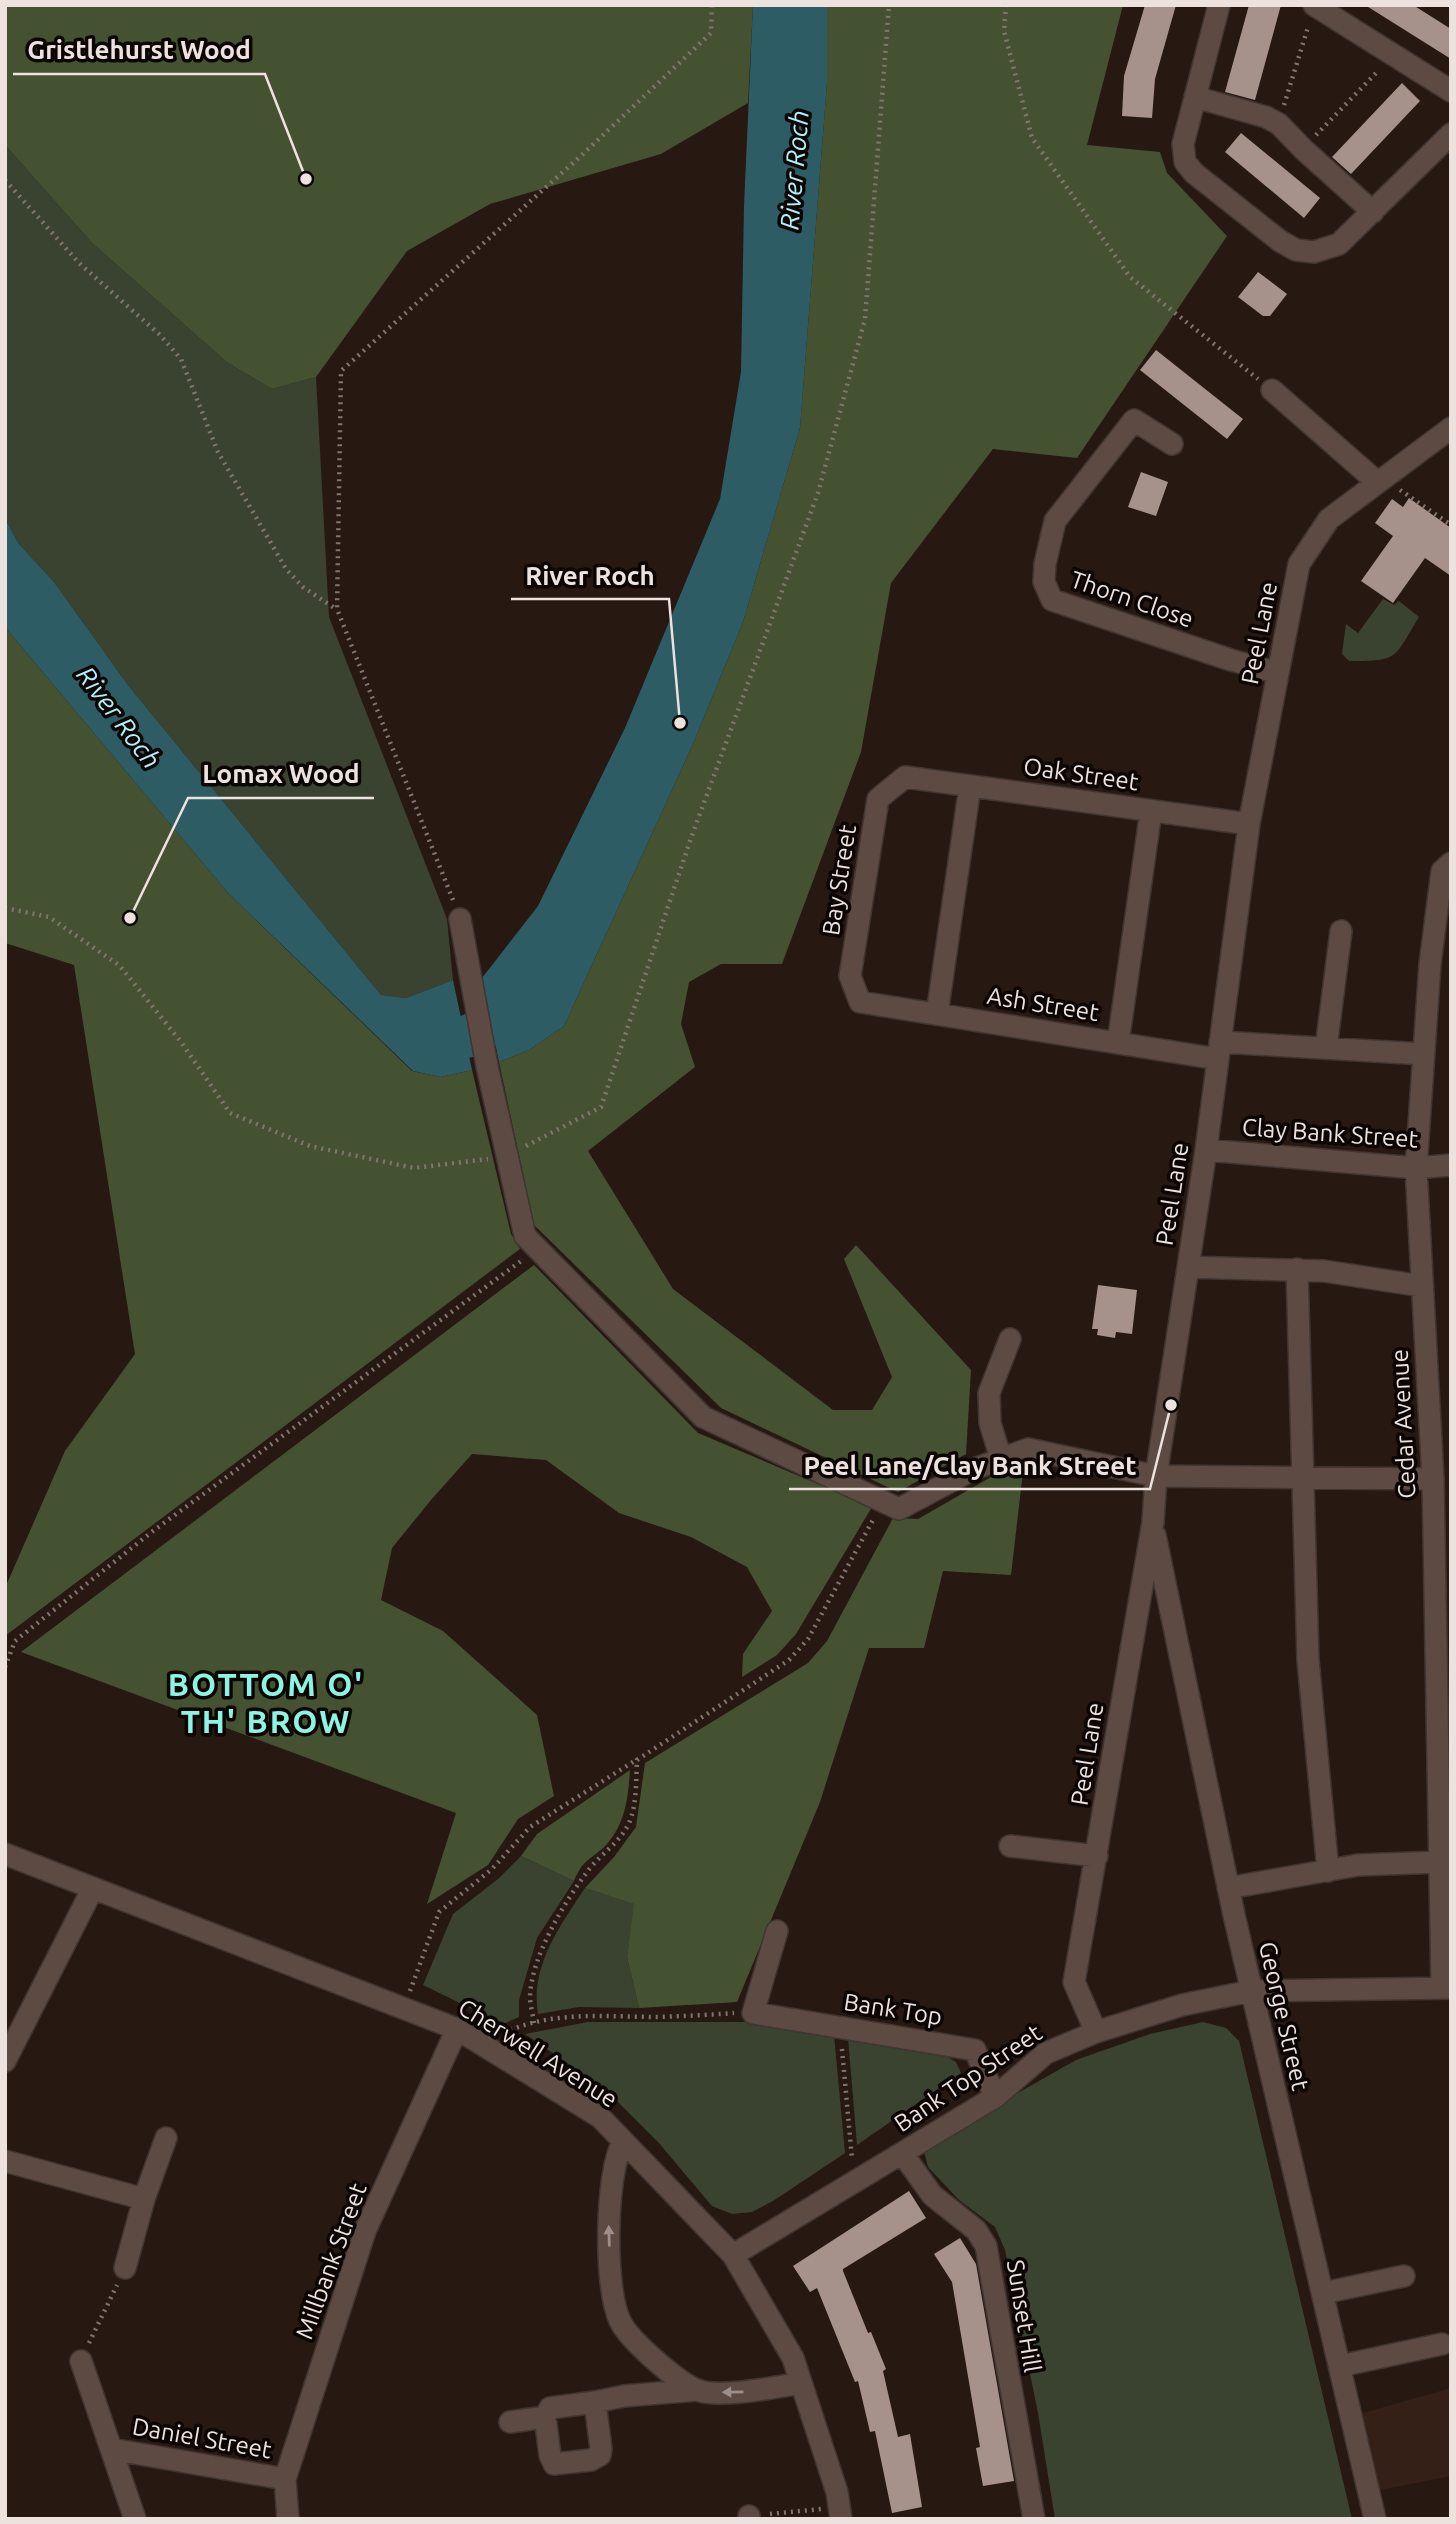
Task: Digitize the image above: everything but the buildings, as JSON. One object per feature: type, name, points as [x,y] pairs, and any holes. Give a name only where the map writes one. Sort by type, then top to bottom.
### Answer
[{"type":"street","points":[[1219,5],[1183,144],[1185,162],[1194,173],[1280,242],[1296,250],[1314,252],[1339,244],[1451,134]]},
{"type":"street","points":[[1314,5],[1451,91]]},
{"type":"street","points":[[1195,97],[1266,117],[1279,124],[1373,212]]},
{"type":"street","points":[[1272,390],[1380,480]]},
{"type":"street","name":"Thorn Close","points":[[1172,444],[1134,420],[1055,521],[1045,564],[1044,582],[1052,600],[1278,673]]},
{"type":"street","name":"Peel Lane","points":[[1096,2032],[1074,1982],[1153,1522],[1156,1476],[1206,1150],[1249,824],[1299,564],[1329,519],[1451,428]]},
{"type":"street","name":"Oak Street","points":[[905,777],[1249,824]]},
{"type":"street","name":"Bay Street","points":[[860,1002],[850,976],[878,799],[905,777]]},
{"type":"street","points":[[937,1014],[970,786]]},
{"type":"street","points":[[1118,1043],[1151,811]]},
{"type":"street","name":"Cedar Avenue","points":[[1446,1988],[1446,1884],[1441,1862],[1442,1539],[1433,1479],[1416,1168],[1424,1054],[1440,964],[1442,871],[1451,863]]},
{"type":"street","points":[[460,919],[487,1066],[525,1236],[704,1417],[900,1509],[974,1469],[1028,1449],[1156,1476],[1433,1479]]},
{"type":"street","points":[[1326,1048],[1341,931]]},
{"type":"street","name":"Ash Street","points":[[860,1002],[1118,1043],[1219,1050],[1326,1048],[1424,1054]]},
{"type":"street","name":"Clay Bank Street","points":[[1206,1150],[1416,1168],[1451,1165]]},
{"type":"street","points":[[1188,1267],[1339,1272],[1423,1286]]},
{"type":"street","points":[[1297,1269],[1308,1660],[1328,1871]]},
{"type":"street","points":[[1001,1459],[990,1423],[989,1393],[1010,1339]]},
{"type":"street","name":"George Street","points":[[1153,1522],[1228,1888],[1375,2519]]},
{"type":"street","points":[[1010,1846],[1097,1856]]},
{"type":"street","name":"Cherwell Avenue","points":[[5,1854],[457,2029],[600,2117],[733,2255],[793,2358],[837,2492],[840,2513]]},
{"type":"street","points":[[1228,1888],[1358,1865],[1441,1862]]},
{"type":"street","points":[[5,2061],[93,1888]]},
{"type":"street","points":[[752,2013],[777,1931]]},
{"type":"street","name":"Bank Top Street","points":[[733,2255],[995,2097],[1046,2053],[1096,2032],[1182,2005],[1251,1991],[1446,1988]]},
{"type":"street","name":"Bank Top","points":[[752,2013],[975,2049],[995,2097]]},
{"type":"street","name":"Millbank Street","points":[[288,2519],[285,2479],[365,2231],[457,2029]]},
{"type":"street","points":[[125,2268],[144,2199],[166,2138]]},
{"type":"street","points":[[623,2142],[617,2152],[608,2225],[615,2307],[621,2324],[682,2383],[702,2392],[753,2391],[801,2383]]},
{"type":"street","name":"Sunset Hill","points":[[902,2153],[932,2195],[976,2230],[986,2246],[1034,2519]]},
{"type":"street","points":[[5,2161],[144,2199]]},
{"type":"street","points":[[1322,2293],[1404,2276]]},
{"type":"street","points":[[1340,2366],[1442,2344]]},
{"type":"street","points":[[81,2361],[135,2519]]},
{"type":"street","points":[[624,2396],[645,2388],[664,2367]]},
{"type":"street","points":[[595,2402],[600,2455],[591,2460],[554,2464],[550,2455],[545,2417],[550,2408],[624,2396],[698,2390]]},
{"type":"street","points":[[510,2422],[545,2417]]},
{"type":"street","name":"Daniel Street","points":[[111,2449],[285,2479]]},
{"type":"path","points":[[460,919],[337,609],[341,371],[583,154],[711,33],[712,5]]},
{"type":"path","points":[[5,908],[49,918],[120,966],[181,1042],[230,1113],[310,1146],[414,1168],[507,1156],[601,1107],[691,838],[818,494],[865,319],[889,5]]},
{"type":"path","points":[[1006,5],[1004,31],[1032,138],[1130,277],[1272,390]]},
{"type":"path","points":[[1279,124],[1314,5]]},
{"type":"path","points":[[1303,149],[1394,55]]},
{"type":"path","points":[[5,180],[79,263],[160,335],[181,359],[218,452],[286,569],[303,587],[337,609]]},
{"type":"path","points":[[1380,480],[1451,525]]},
{"type":"path","points":[[5,1667],[15,1641],[153,1531],[538,1248]]},
{"type":"path","points":[[404,2008],[439,1912],[492,1870],[530,1826],[789,1660],[808,1639],[883,1501]]},
{"type":"path","points":[[534,2023],[530,1997],[536,1963],[547,1934],[588,1870],[614,1847],[629,1822],[637,1759]]},
{"type":"path","points":[[481,2044],[519,2025],[584,2015],[658,2017],[752,2013]]},
{"type":"path","points":[[840,2027],[855,2182]]},
{"type":"path","points":[[81,2361],[125,2268]]},
{"type":"path","points":[[749,2517],[840,2513]]},
{"type":"shaded area","points":[[1451,2388],[1451,2476],[1380,2490],[1363,2413]]},
{"type":"green space","points":[[5,5],[753,5],[748,103],[661,154],[490,204],[407,251],[316,377],[272,389],[228,363],[92,243],[5,145]]},
{"type":"green space","points":[[827,5],[1123,5],[1087,145],[1160,152],[1167,173],[1227,236],[1077,458],[993,449],[891,583],[861,752],[782,964],[721,964],[689,982],[681,1024],[695,1067],[588,1151],[673,1289],[833,1410],[872,1410],[892,1377],[844,1259],[856,1245],[971,1370],[966,1454],[898,1492],[721,1408],[534,1225],[499,1062],[529,1050],[564,1026],[693,744],[743,622],[800,428],[827,83]]},
{"type":"green space","points":[[5,145],[92,243],[228,363],[272,389],[316,377],[329,617],[447,919],[453,980],[406,998],[381,995],[128,685],[54,582],[19,544],[5,519]]},
{"type":"green space","points":[[1383,599],[1394,605],[1399,601],[1419,617],[1393,655],[1378,660],[1349,661],[1342,654],[1346,624],[1358,633]]},
{"type":"green space","points":[[5,627],[228,893],[412,1071],[441,1077],[472,1070],[511,1234],[520,1249],[5,1636],[5,1588],[65,1451],[135,1354],[74,965],[5,943]]},
{"type":"green space","points":[[534,1265],[698,1433],[872,1507],[796,1634],[777,1655],[742,1677],[743,1654],[772,1611],[747,1567],[691,1537],[619,1513],[546,1460],[472,1454],[392,1548],[381,1600],[443,1631],[537,1715],[554,1796],[518,1819],[488,1865],[427,1904],[456,1813],[21,1652]]},
{"type":"green space","points":[[1024,1463],[1011,1575],[943,1571],[924,1648],[869,1648],[820,1802],[737,2002],[639,2008],[627,1957],[634,1904],[585,1888],[614,1857],[636,1827],[645,1763],[808,1663],[827,1641],[893,1518],[918,1519],[991,1477]]},
{"type":"green space","points":[[630,1770],[627,1799],[618,1827],[607,1844],[581,1867],[574,1881],[521,1856],[537,1834]]},
{"type":"green space","points":[[521,1856],[574,1881],[537,1938],[519,2000],[519,2017],[503,2024],[423,1985],[453,1914],[498,1879]]},
{"type":"green space","points":[[585,1888],[635,1904],[627,1957],[639,2008],[579,2007],[538,2014],[538,1979],[543,1963],[557,1932]]},
{"type":"green space","points":[[588,2022],[752,2022],[834,2035],[845,2153],[752,2212],[732,2214],[712,2206],[658,2142],[605,2089],[525,2034]]},
{"type":"green space","points":[[1203,2022],[1226,2028],[1239,2041],[1352,2519],[1055,2519],[1038,2413],[1005,2250],[995,2227],[959,2200],[928,2167],[923,2147],[1076,2060],[1150,2034]]},
{"type":"green space","points":[[848,2038],[941,2053],[956,2062],[961,2073],[857,2145]]},
{"type":"water","points":[[753,5],[827,5],[827,83],[800,428],[743,622],[693,744],[564,1026],[529,1050],[499,1062],[482,978],[538,906],[625,728],[720,499],[741,372],[744,206]]},
{"type":"water","points":[[5,519],[19,544],[54,582],[128,685],[381,995],[406,998],[453,980],[472,1070],[441,1077],[413,1071],[228,893],[5,627]]},
{"type":"waterway","name":"River Roch","points":[[408,1033],[447,1042],[466,1037],[528,1005],[536,991]]},
{"type":"place","name":"Gristlehurst Wood","points":[[306,179]]},
{"type":"place","name":"River Roch","points":[[680,723]]},
{"type":"place","name":"Lomax Wood","points":[[130,918]]},
{"type":"place","name":"Peel Lane/Clay Bank Street","points":[[1171,1405]]},
{"type":"district","name":"BOTTOM O' TH' BROW","points":[[266,1702]]}]
